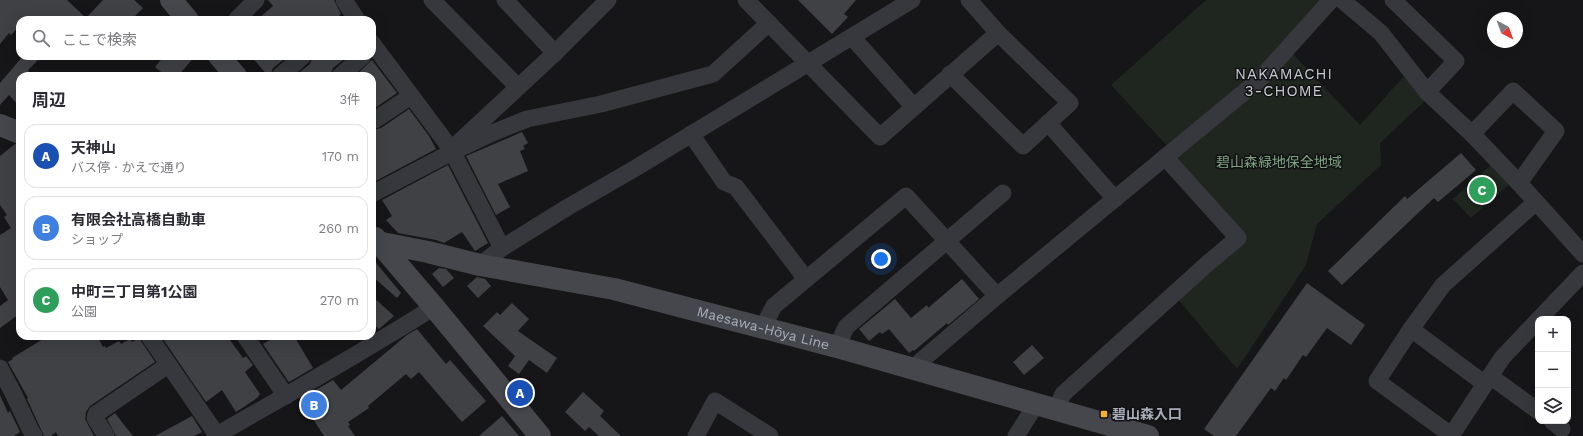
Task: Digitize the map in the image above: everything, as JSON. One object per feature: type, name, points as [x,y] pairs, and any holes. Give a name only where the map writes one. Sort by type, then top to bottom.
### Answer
[{"type":"main road","points":[[171,0],[185,16]]},
{"type":"main road","points":[[222,60],[233,72]]},
{"type":"main road","points":[[0,125],[16,131]]},
{"type":"main road","name":"Maesawa-Hōya Line","points":[[376,239],[480,265],[614,289],[837,347],[913,370],[1046,406],[1148,436]]},
{"type":"main road","points":[[376,241],[434,307],[540,436]]},
{"type":"street","points":[[240,16],[256,0]]},
{"type":"street","points":[[432,0],[518,87]]},
{"type":"street","points":[[505,0],[555,53]]},
{"type":"street","points":[[451,151],[555,53],[608,0]]},
{"type":"street","points":[[746,0],[880,137],[998,33]]},
{"type":"street","points":[[480,265],[502,248],[912,0]]},
{"type":"street","points":[[950,74],[1023,146],[1070,103],[998,33],[969,0]]},
{"type":"street","points":[[913,370],[922,360],[997,296],[1260,79],[1330,0]]},
{"type":"street","points":[[1342,0],[1381,33],[1427,92],[1472,134],[1519,183],[1583,254]]},
{"type":"street","points":[[1393,0],[1456,61],[1427,92]]},
{"type":"street","points":[[376,192],[451,151],[527,119],[601,104],[713,74],[770,23]]},
{"type":"street","points":[[852,37],[914,107]]},
{"type":"street","points":[[376,55],[411,96],[451,151],[502,248]]},
{"type":"street","points":[[285,72],[298,60]]},
{"type":"street","points":[[344,72],[357,60]]},
{"type":"street","points":[[1472,134],[1513,91],[1556,131],[1519,183]]},
{"type":"street","points":[[376,119],[411,96]]},
{"type":"street","points":[[1048,123],[1115,200]]},
{"type":"street","points":[[691,134],[724,182],[736,187],[806,279]]},
{"type":"street","points":[[1016,436],[1046,406],[1063,394],[1207,264],[1238,238],[1166,157]]},
{"type":"street","points":[[837,347],[846,327],[1003,193]]},
{"type":"street","points":[[763,327],[774,306],[906,196],[997,296]]},
{"type":"street","points":[[1535,322],[1502,358],[1451,436],[1377,381],[1411,329],[1443,285],[1536,202]]},
{"type":"street","points":[[1541,316],[1583,273]]},
{"type":"street","points":[[152,340],[216,436],[405,326],[434,307]]},
{"type":"street","points":[[1411,329],[1535,409]]},
{"type":"street","points":[[248,340],[286,396]]},
{"type":"street","points":[[106,436],[95,418],[96,414],[168,365]]},
{"type":"street","points":[[0,368],[34,436]]},
{"type":"street","points":[[696,436],[715,401],[770,436]]},
{"type":"green space","name":"碧山森緑地保全地域","points":[[1206,0],[1325,0],[1255,78],[1170,149],[1111,85]]},
{"type":"green space","name":"碧山森緑地保全地域","points":[[1291,52],[1360,125],[1405,75],[1427,99],[1380,143],[1381,165],[1317,224],[1306,265],[1237,369],[1176,297],[1244,239],[1171,157]]},
{"type":"green space","points":[[1493,163],[1512,182],[1471,218],[1453,199]]},
{"type":"building","points":[[0,0],[67,0],[84,16],[16,16],[16,29],[11,35],[9,33],[0,44]]},
{"type":"building","points":[[103,0],[134,0],[143,8],[135,16],[88,16]]},
{"type":"building","points":[[268,0],[334,0],[341,14],[339,16],[262,16],[273,6]]},
{"type":"building","points":[[798,0],[856,0],[844,14],[848,17],[832,34]]},
{"type":"building","points":[[20,60],[38,60],[28,70],[28,72],[16,72],[16,103],[9,95],[0,105],[0,83]]},
{"type":"building","points":[[161,60],[192,60],[181,72],[161,72],[155,67]]},
{"type":"building","points":[[254,60],[283,60],[273,68],[272,72],[265,72]]},
{"type":"building","points":[[312,60],[343,60],[333,68],[332,72],[300,72],[310,64]]},
{"type":"building","points":[[372,60],[397,93],[376,107],[376,72],[359,72]]},
{"type":"building","points":[[409,109],[429,136],[436,149],[376,181],[376,129],[381,128]]},
{"type":"building","points":[[522,132],[528,143],[523,146],[525,149],[520,151],[528,171],[498,184],[510,207],[496,215],[466,156]]},
{"type":"building","points":[[16,144],[16,316],[0,328],[0,306],[8,300],[0,287],[0,235],[11,228],[4,217],[7,215],[0,205],[0,156]]},
{"type":"building","points":[[1461,153],[1476,170],[1438,202],[1434,198],[1342,285],[1328,271],[1405,196],[1407,199]]},
{"type":"building","points":[[448,165],[488,243],[475,251],[462,232],[444,243],[436,240],[398,233],[386,220],[392,216],[382,200]]},
{"type":"building","points":[[376,263],[401,293],[397,298],[376,280]]},
{"type":"building","points":[[439,268],[446,269],[454,278],[443,287],[432,274]]},
{"type":"building","points":[[477,277],[485,279],[491,286],[478,298],[467,286]]},
{"type":"building","points":[[962,279],[979,299],[948,325],[947,323],[914,351],[913,350],[909,353],[889,329],[882,334],[880,332],[869,341],[859,329],[895,299],[911,318],[927,305],[928,308]]},
{"type":"building","points":[[1307,283],[1365,325],[1351,345],[1327,328],[1306,357],[1303,355],[1286,380],[1284,378],[1275,391],[1271,388],[1236,436],[1214,436],[1204,429]]},
{"type":"building","points":[[376,300],[394,316],[379,329],[376,326]]},
{"type":"building","points":[[512,303],[529,319],[518,331],[557,358],[547,373],[529,360],[519,374],[508,366],[515,356],[483,326],[497,312],[500,315]]},
{"type":"building","points":[[417,329],[446,364],[450,360],[486,401],[462,422],[419,372],[411,379],[406,374],[368,406],[369,408],[348,422],[350,425],[348,426],[355,436],[324,436],[300,399],[333,380],[341,390],[407,335]]},
{"type":"building","points":[[41,340],[99,340],[103,347],[105,346],[106,348],[119,341],[121,344],[128,340],[132,342],[140,340],[155,362],[90,406],[86,412],[85,419],[94,436],[58,436],[56,432],[51,436],[44,436],[27,399],[28,398],[8,362],[13,359],[12,358]]},
{"type":"building","points":[[164,340],[230,340],[243,358],[246,356],[253,365],[245,372],[260,394],[257,398],[236,412],[222,390],[206,402]]},
{"type":"building","points":[[270,340],[296,340],[313,368],[289,382],[263,344]]},
{"type":"building","points":[[1032,345],[1044,358],[1024,375],[1013,362]]},
{"type":"building","points":[[583,392],[604,411],[600,416],[621,436],[599,436],[589,427],[585,431],[565,412]]},
{"type":"building","points":[[0,395],[8,413],[10,411],[20,432],[14,436],[0,436]]},
{"type":"building","points":[[115,413],[133,436],[116,436],[107,419]]},
{"type":"building","points":[[192,416],[202,432],[194,436],[155,436]]},
{"type":"building","points":[[502,416],[519,436],[479,436]]},
{"type":"place","name":"中町三丁目第1公園","points":[[1482,190]]},
{"type":"place","name":"天神山","points":[[520,393]]},
{"type":"place","name":"有限会社高橋自動車","points":[[314,405]]},
{"type":"place","name":"碧山森入口","points":[[1104,414]]},
{"type":"district","name":"NAKAMACHI 3-CHOME","points":[[1284,82]]}]
